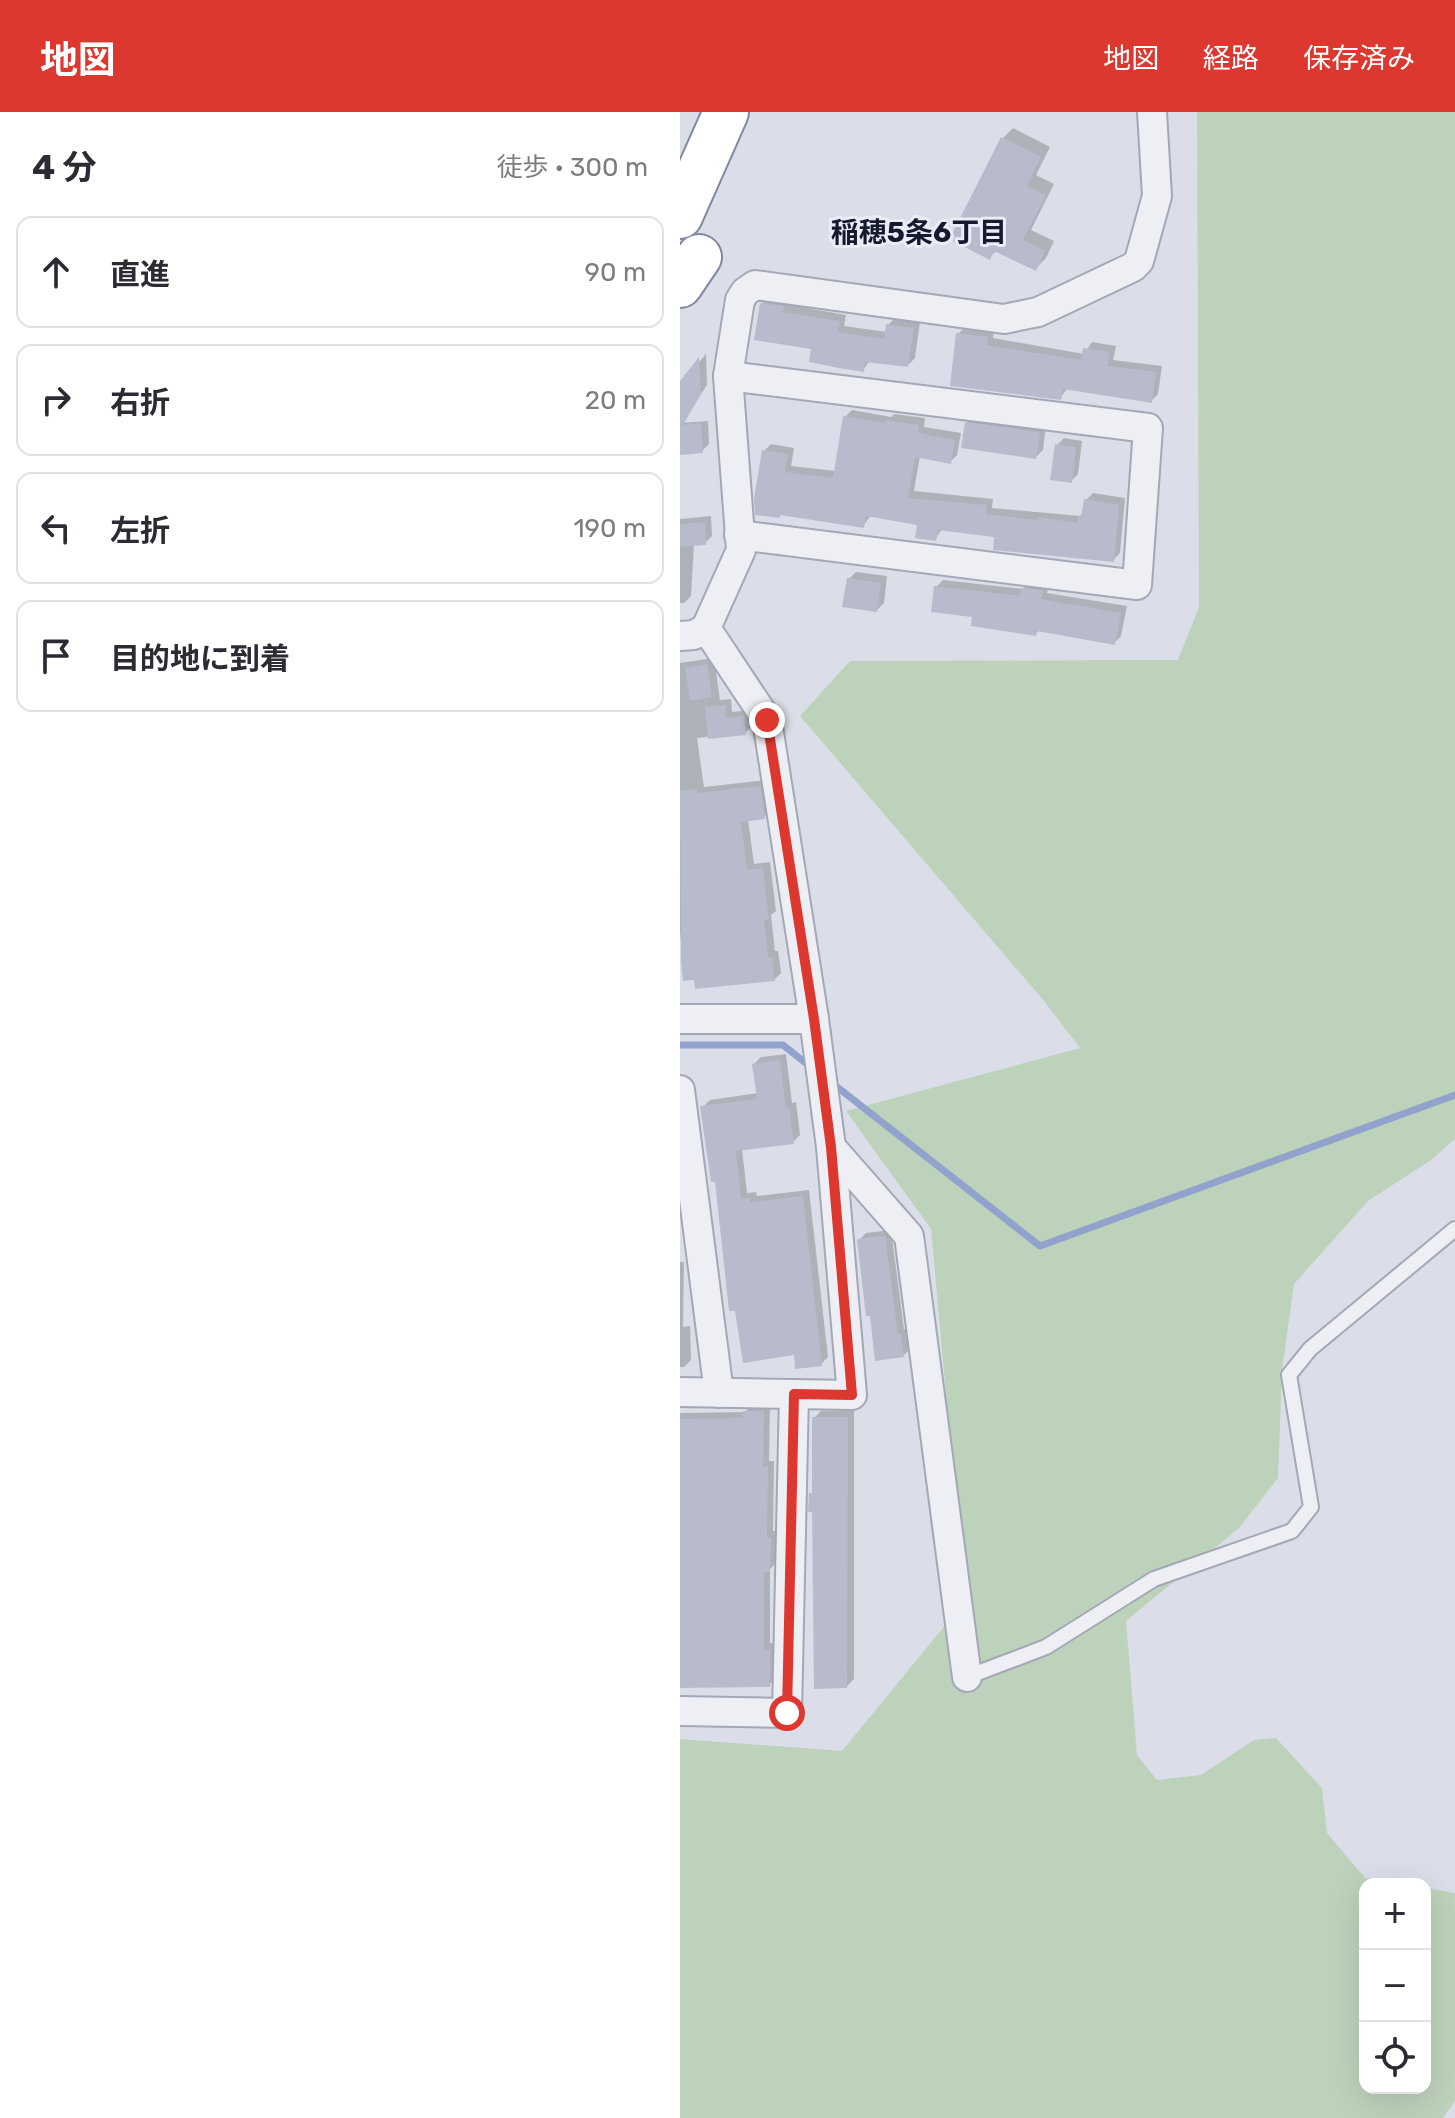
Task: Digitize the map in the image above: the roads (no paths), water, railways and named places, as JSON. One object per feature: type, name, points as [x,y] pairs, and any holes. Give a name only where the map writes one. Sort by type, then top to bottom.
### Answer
[{"type":"highway","points":[[680,216],[726,112]]},
{"type":"street","points":[[680,1392],[852,1395],[831,1147],[767,720],[693,632],[741,550],[728,376],[740,300],[755,285],[1004,319],[1038,312],[1133,267],[1139,261],[1157,196],[1152,112]]},
{"type":"street","points":[[728,376],[1148,428],[1137,585],[739,535]]},
{"type":"street","points":[[680,1019],[814,1019]]},
{"type":"street","points":[[680,1090],[690,1251],[719,1393]]},
{"type":"street","points":[[831,1147],[909,1236],[967,1677]]},
{"type":"street","points":[[680,1711],[787,1713],[794,1394]]},
{"type":"lane","points":[[967,1677],[1046,1647],[1154,1579],[1292,1531],[1311,1507],[1289,1375],[1310,1349],[1455,1229]]},
{"type":"waterway","points":[[680,1045],[783,1045],[812,1068]]},
{"type":"waterway","points":[[832,1083],[1040,1246],[1455,1095]]},
{"type":"district","name":"稲穂5条6丁目","points":[[919,232]]}]
